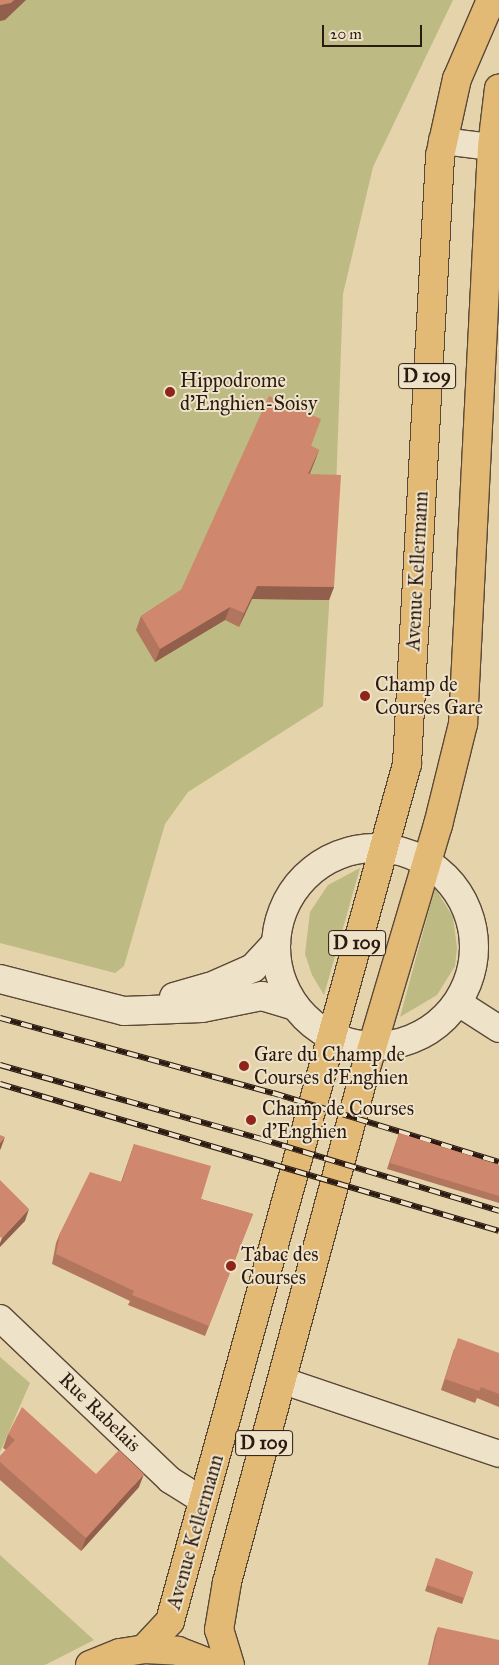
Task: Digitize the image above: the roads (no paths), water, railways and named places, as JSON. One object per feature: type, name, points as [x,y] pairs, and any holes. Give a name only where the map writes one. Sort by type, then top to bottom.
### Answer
[{"type":"main road","name":"Avenue Kellermann","points":[[144,1649],[170,1621],[407,764],[434,230],[442,141],[457,79],[491,0]]},
{"type":"main road","name":"D 109","points":[[230,1665],[219,1630],[221,1607],[281,1380],[427,860],[463,724],[499,88]]},
{"type":"main road","points":[[90,1665],[120,1652],[144,1649],[178,1652],[214,1665]]},
{"type":"street","points":[[442,141],[496,147]]},
{"type":"street","points":[[383,849],[427,860],[447,879],[466,906],[474,937],[472,970],[457,1002],[447,1015],[427,1031],[401,1042],[374,1046],[331,1038],[295,1006],[279,970],[276,943],[281,916],[288,898],[313,870],[345,853],[383,849]]},
{"type":"street","points":[[124,1011],[210,987],[253,968],[276,943]]},
{"type":"street","points":[[0,979],[124,1011],[202,1008],[262,996],[295,1006]]},
{"type":"street","points":[[457,1002],[499,1029]]},
{"type":"street","name":"Rue Rabelais","points":[[0,1318],[170,1480],[204,1501]]},
{"type":"street","points":[[281,1380],[499,1454]]},
{"type":"railway","points":[[0,1018],[273,1093],[499,1162]]},
{"type":"railway","points":[[0,1065],[261,1139],[499,1211]]},
{"type":"railway","points":[[0,1084],[499,1231]]},
{"type":"place","name":"Hippodrome d'Enghien-Soisy","points":[[170,392]]},
{"type":"place","name":"Champ de Courses Gare","points":[[365,696]]},
{"type":"place","name":"Gare du Champ de Courses d'Enghien","points":[[244,1066]]},
{"type":"place","name":"Champ de Courses d'Enghien","points":[[251,1120]]},
{"type":"place","name":"Tabac des Courses","points":[[231,1266]]}]
